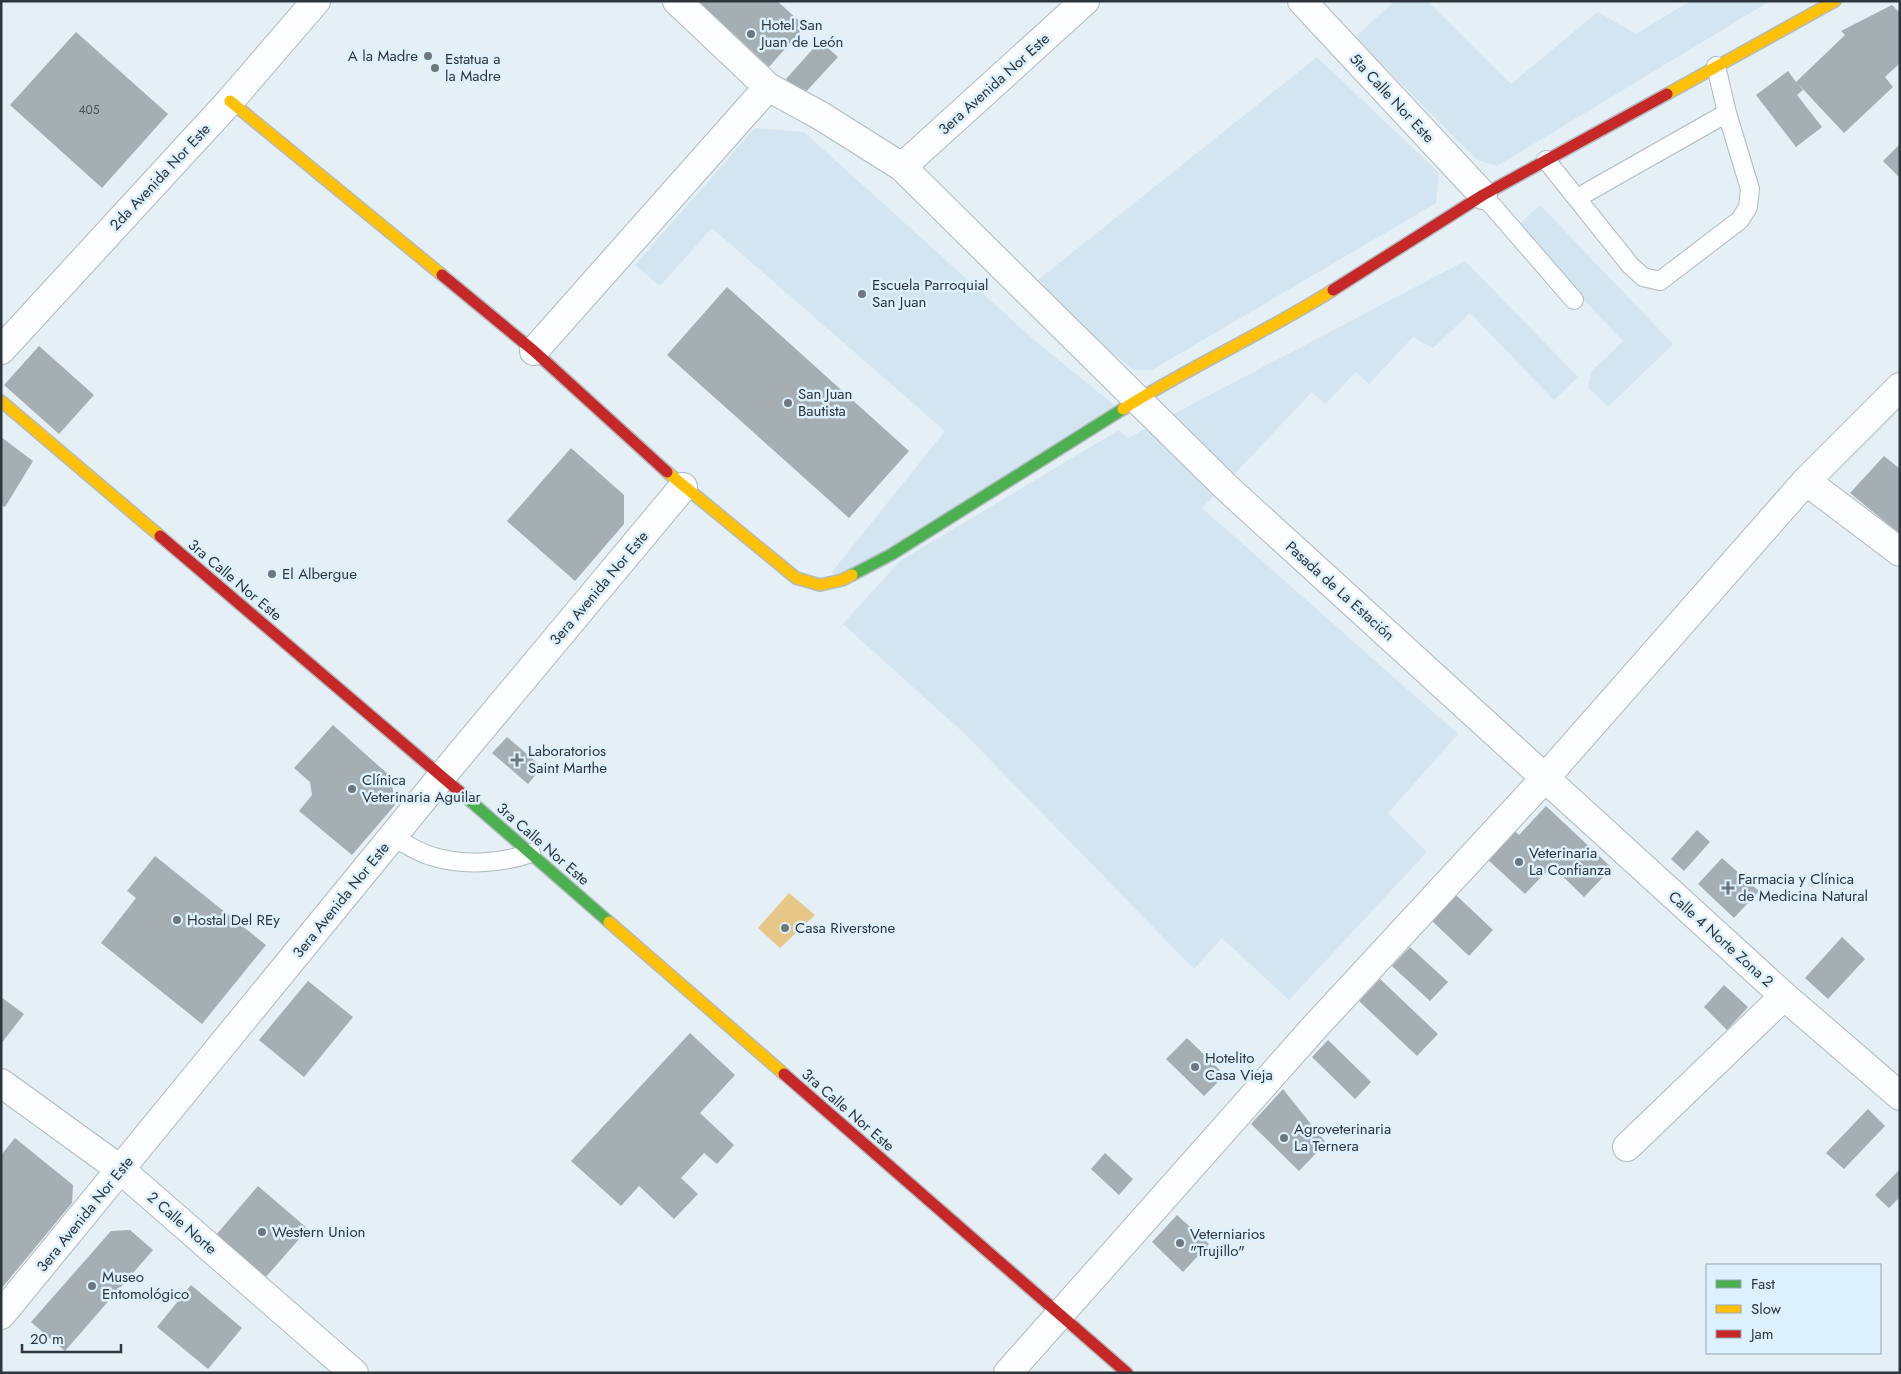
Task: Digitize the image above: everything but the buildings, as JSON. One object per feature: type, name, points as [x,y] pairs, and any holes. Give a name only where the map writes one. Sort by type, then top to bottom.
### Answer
[{"type":"street","name":"2da Avenida Nor Este","points":[[1,350],[230,101],[316,1]]},
{"type":"street","name":"Pasada de La Estación","points":[[677,1],[768,87],[821,116],[902,167],[1226,487],[1545,778]]},
{"type":"street","name":"3era Avenida Nor Este","points":[[902,167],[1085,1]]},
{"type":"street","name":"5ta Calle Nor Este","points":[[1302,1],[1483,195]]},
{"type":"street","points":[[230,101],[534,350],[683,487],[796,578],[820,585],[842,580],[892,554],[1123,408],[1166,382],[1302,310],[1483,195],[1835,1]]},
{"type":"street","points":[[534,350],[768,87]]},
{"type":"street","points":[[1008,1373],[1314,1029],[1545,778],[1806,481],[1900,388]]},
{"type":"street","name":"3ra Calle Nor Este","points":[[1,401],[442,776],[1060,1315]]},
{"type":"street","points":[[1806,481],[1900,552]]},
{"type":"street","name":"3era Avenida Nor Este","points":[[1,1315],[442,776],[683,487]]},
{"type":"street","name":"Calle 4 Norte Zona 2","points":[[1545,778],[1784,996],[1900,1096]]},
{"type":"street","points":[[1627,1147],[1784,996]]},
{"type":"street","name":"2 Calle Norte","points":[[1,1083],[121,1170],[354,1373]]},
{"type":"street","points":[[1060,1315],[1128,1373]]},
{"type":"lane","points":[[1546,160],[1630,265],[1643,278],[1660,281],[1740,220],[1748,207],[1750,189],[1727,113],[1716,66]]},
{"type":"lane","points":[[1577,198],[1727,113]]},
{"type":"lane","points":[[1483,195],[1574,300]]},
{"type":"lane","points":[[392,837],[428,856],[456,863],[513,860],[531,854]]},
{"type":"shaded area","points":[[1395,1],[1427,1],[1511,84],[1598,12],[1636,34],[1690,1],[1770,1],[1497,166],[1477,160],[1355,37]]},
{"type":"shaded area","points":[[1317,57],[1439,173],[1436,203],[1152,370],[1134,370],[1028,288]]},
{"type":"shaded area","points":[[755,128],[804,132],[1033,339],[1120,410],[841,580],[832,572],[945,431],[712,228],[660,286],[635,265]]},
{"type":"shaded area","points":[[1540,205],[1673,344],[1608,407],[1588,387],[1591,372],[1623,341],[1515,228]]},
{"type":"shaded area","points":[[1465,261],[1578,377],[1554,400],[1470,313],[1433,348],[1413,337],[1369,384],[1356,372],[1325,404],[1312,392],[1202,508],[1458,734],[1388,813],[1427,852],[1289,1000],[1222,938],[1194,969],[965,734],[843,624],[900,561],[1119,430],[1128,438]]},
{"type":"shaded area","points":[[789,893],[815,915],[780,948],[758,928]]},
{"type":"traffic: fast","points":[[852,575],[892,554],[1123,409]]},
{"type":"traffic: fast","points":[[467,798],[609,922]]},
{"type":"traffic: slow","points":[[1667,94],[1835,1]]},
{"type":"traffic: slow","points":[[230,101],[442,275]]},
{"type":"traffic: slow","points":[[1123,409],[1333,290]]},
{"type":"traffic: slow","points":[[1,401],[160,536]]},
{"type":"traffic: slow","points":[[667,472],[796,578],[820,585],[842,580],[852,575]]},
{"type":"traffic: slow","points":[[609,922],[784,1074]]},
{"type":"traffic: jam","points":[[1333,290],[1483,195],[1667,94]]},
{"type":"traffic: jam","points":[[442,275],[534,351],[667,472]]},
{"type":"traffic: jam","points":[[160,536],[467,798]]},
{"type":"traffic: jam","points":[[784,1074],[1127,1373]]},
{"type":"place","name":"Hotel San Juan de León","points":[[751,34]]},
{"type":"place","name":"A la Madre","points":[[428,56]]},
{"type":"place","name":"Estatua a la Madre","points":[[435,68]]},
{"type":"place","name":"Escuela Parroquial San Juan","points":[[862,294]]},
{"type":"place","name":"San Juan Bautista","points":[[788,403]]},
{"type":"place","name":"El Albergue","points":[[272,574]]},
{"type":"place","name":"Laboratorios Saint Marthe","points":[[517,760]]},
{"type":"place","name":"Clínica Veterinaria Aguilar","points":[[352,789]]},
{"type":"place","name":"Veterinaria La Confianza","points":[[1519,862]]},
{"type":"place","name":"Farmacia y Clínica de Medicina Natural","points":[[1728,888]]},
{"type":"place","name":"Hostal Del REy","points":[[177,920]]},
{"type":"place","name":"Casa Riverstone","points":[[785,928]]},
{"type":"place","name":"Hotelito Casa Vieja","points":[[1195,1067]]},
{"type":"place","name":"Agroveterinaria La Ternera","points":[[1284,1138]]},
{"type":"place","name":"Western Union","points":[[262,1232]]},
{"type":"place","name":"Veterniarios \"Trujillo\"","points":[[1180,1243]]},
{"type":"place","name":"Museo Entomológico","points":[[92,1286]]}]
